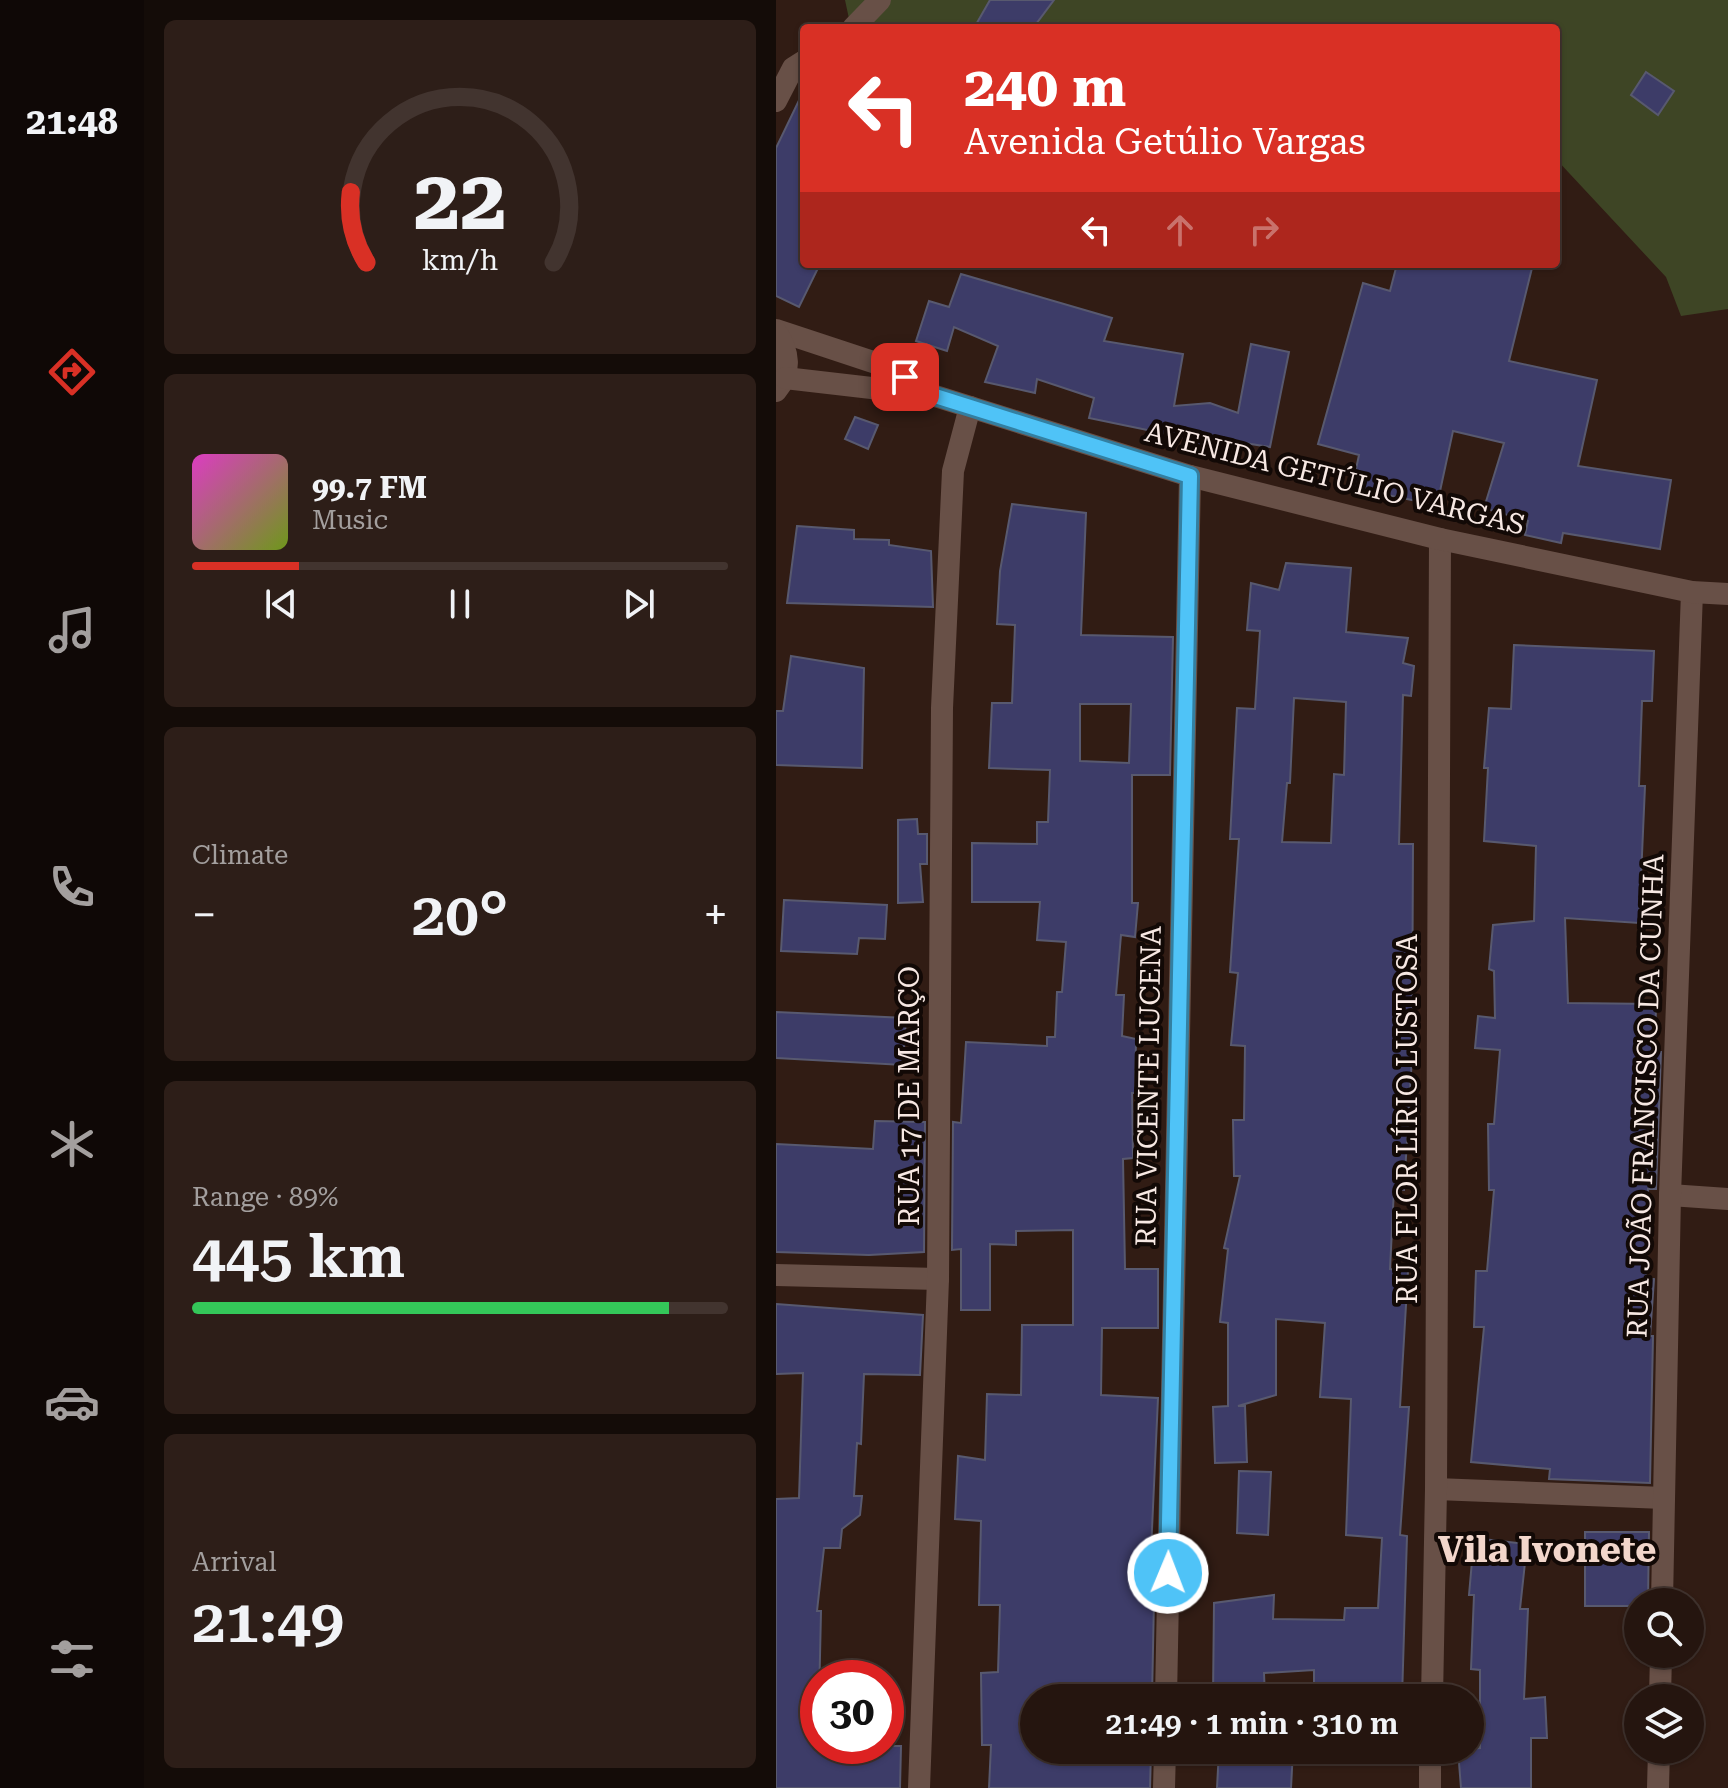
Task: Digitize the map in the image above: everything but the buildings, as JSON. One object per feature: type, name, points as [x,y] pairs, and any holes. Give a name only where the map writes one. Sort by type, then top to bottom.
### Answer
[{"type":"street","points":[[857,24],[880,0]]},
{"type":"street","points":[[776,101],[793,68],[800,64]]},
{"type":"street","points":[[776,331],[784,344],[788,361],[780,385]]},
{"type":"street","name":"AVENIDA GETÚLIO VARGAS","points":[[776,331],[879,364],[932,395],[1190,476],[1440,539],[1692,592],[1728,594]]},
{"type":"street","name":"AVENIDA GETÚLIO VARGAS","points":[[780,385],[932,395]]},
{"type":"street","name":"RUA 17 DE MARÇO","points":[[919,1788],[938,1279],[942,708],[953,471],[970,407]]},
{"type":"street","name":"RUA VICENTE LUCENA","points":[[1166,1684],[1190,476]]},
{"type":"street","name":"RUA FLOR LÍRIO LUSTOSA","points":[[1432,1684],[1436,1489],[1440,539]]},
{"type":"street","name":"RUA JOÃO FRANCISCO DA CUNHA","points":[[1662,1588],[1670,1195],[1692,592]]},
{"type":"street","points":[[1670,1195],[1728,1199]]},
{"type":"street","points":[[776,1275],[938,1279]]},
{"type":"street","points":[[1436,1489],[1664,1498]]},
{"type":"street","points":[[1164,1788],[1165,1764]]},
{"type":"street","points":[[1430,1764],[1430,1788]]},
{"type":"street","points":[[1658,1788],[1659,1764]]},
{"type":"green space","points":[[845,0],[1728,0],[1728,309],[1681,316],[1666,277],[1560,163],[1560,24],[850,24]]},
{"type":"district","name":"Vila Ivonete","points":[[1547,1549]]},
{"type":"route","points":[[905,377],[932,395],[1190,476],[1168,1573]]}]
